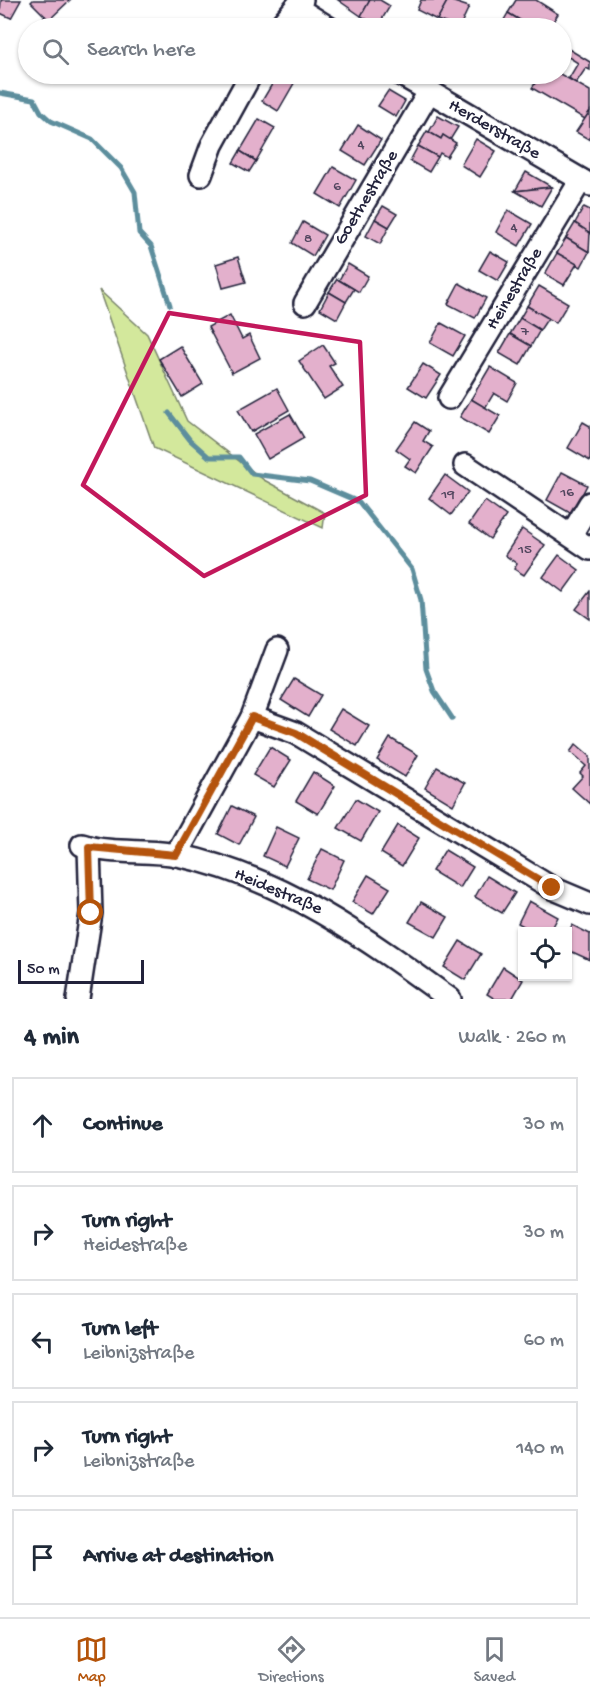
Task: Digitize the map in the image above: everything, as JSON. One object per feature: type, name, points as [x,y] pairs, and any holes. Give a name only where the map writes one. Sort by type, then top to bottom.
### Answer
[{"type":"street","points":[[287,18],[299,4],[316,18]]},
{"type":"street","points":[[201,175],[212,145],[245,84]]},
{"type":"street","name":"Herderstraße","points":[[416,84],[586,183]]},
{"type":"street","name":"Goethestraße","points":[[305,303],[429,92]]},
{"type":"street","name":"Heinestraße","points":[[449,398],[586,183]]},
{"type":"street","points":[[465,465],[590,549]]},
{"type":"street","points":[[571,535],[590,503]]},
{"type":"street","points":[[176,855],[252,717],[277,650]]},
{"type":"street","points":[[252,717],[296,733],[552,888],[590,904]]},
{"type":"street","name":"Heidestraße","points":[[78,999],[91,913],[86,846],[176,855],[232,872],[301,899],[370,941],[450,999]]},
{"type":"highlighted area","points":[[169,313],[360,342],[366,495],[204,576],[83,485]]},
{"type":"green space","points":[[99,290],[147,334],[187,421],[264,480],[325,513],[323,528],[154,448]]},
{"type":"building","points":[[1,0],[21,0],[11,18],[0,13]]},
{"type":"building","points":[[33,0],[70,0],[51,18],[47,18],[31,2]]},
{"type":"building","points":[[338,0],[370,0],[361,16]]},
{"type":"building","points":[[370,0],[380,0],[390,6],[383,18],[361,16]]},
{"type":"building","points":[[421,0],[448,0],[438,18],[433,18],[417,10]]},
{"type":"building","points":[[448,0],[469,7],[464,18],[438,18]]},
{"type":"building","points":[[516,0],[536,0],[558,14],[555,18],[516,18],[508,13]]},
{"type":"building","points":[[508,13],[516,18],[505,18]]},
{"type":"building","points":[[572,51],[590,62],[590,70],[586,68],[576,83],[572,80],[572,73],[578,63],[572,59]]},
{"type":"building","points":[[572,81],[590,91],[590,111],[585,119],[532,88],[535,84],[572,84]]},
{"type":"building","points":[[272,84],[294,84],[278,111],[262,101]]},
{"type":"building","points":[[388,91],[405,101],[396,117],[378,106]]},
{"type":"building","points":[[590,111],[590,140],[576,132]]},
{"type":"building","points":[[438,116],[458,127],[450,140],[443,135],[441,139],[429,132]]},
{"type":"building","points":[[259,119],[275,128],[256,161],[240,151]]},
{"type":"building","points":[[358,125],[381,140],[365,165],[342,151]]},
{"type":"building","points":[[427,131],[441,139],[443,135],[456,143],[447,157],[440,153],[438,157],[418,146]]},
{"type":"building","points":[[476,139],[496,151],[480,177],[461,165]]},
{"type":"building","points":[[418,146],[438,157],[429,172],[410,161]]},
{"type":"building","points":[[240,151],[256,161],[249,172],[233,163]]},
{"type":"building","points":[[333,167],[356,180],[340,208],[317,194]]},
{"type":"building","points":[[526,172],[552,187],[515,191]]},
{"type":"building","points":[[552,187],[541,206],[515,191]]},
{"type":"building","points":[[383,206],[397,214],[389,227],[375,219]]},
{"type":"building","points":[[584,207],[590,210],[590,233],[575,223]]},
{"type":"building","points":[[508,210],[532,224],[519,246],[496,232]]},
{"type":"building","points":[[375,219],[389,227],[380,244],[366,236]]},
{"type":"building","points":[[303,222],[325,235],[313,256],[292,243]]},
{"type":"building","points":[[575,223],[590,233],[589,252],[566,238]]},
{"type":"building","points":[[566,238],[589,252],[581,267],[557,253]]},
{"type":"building","points":[[490,251],[509,262],[498,281],[479,270]]},
{"type":"building","points":[[557,253],[577,264],[564,285],[545,274]]},
{"type":"building","points":[[238,257],[246,282],[223,288],[216,264]]},
{"type":"building","points":[[348,264],[368,276],[359,292],[339,280]]},
{"type":"building","points":[[337,279],[354,289],[346,302],[329,292]]},
{"type":"building","points":[[459,283],[486,298],[475,318],[448,304]]},
{"type":"building","points":[[539,286],[568,303],[556,323],[527,306]]},
{"type":"building","points":[[329,292],[346,302],[337,319],[320,309]]},
{"type":"building","points":[[527,306],[548,318],[540,330],[520,318]]},
{"type":"building","points":[[230,315],[242,339],[249,335],[260,358],[232,373],[208,327]]},
{"type":"building","points":[[520,318],[540,330],[531,346],[510,334]]},
{"type":"building","points":[[441,323],[465,336],[453,356],[430,343]]},
{"type":"building","points":[[510,334],[531,346],[520,365],[499,353]]},
{"type":"building","points":[[323,345],[335,363],[329,366],[343,387],[324,399],[299,361]]},
{"type":"building","points":[[180,346],[203,384],[182,397],[159,359]]},
{"type":"building","points":[[423,364],[441,375],[426,398],[408,387]]},
{"type":"building","points":[[490,367],[517,383],[507,401],[494,393],[485,408],[471,399]]},
{"type":"building","points":[[277,388],[289,410],[251,432],[238,410]]},
{"type":"building","points":[[471,399],[500,416],[489,434],[460,417]]},
{"type":"building","points":[[290,414],[304,438],[268,459],[254,434]]},
{"type":"building","points":[[415,422],[429,431],[423,441],[433,447],[416,473],[405,466],[410,459],[396,449]]},
{"type":"building","points":[[583,422],[590,426],[590,461],[568,448]]},
{"type":"building","points":[[562,472],[587,485],[572,514],[547,500]]},
{"type":"building","points":[[445,475],[468,492],[451,515],[429,498]]},
{"type":"building","points":[[485,501],[506,516],[490,539],[469,524]]},
{"type":"building","points":[[522,529],[545,545],[524,575],[514,569],[517,564],[505,555]]},
{"type":"building","points":[[559,555],[579,570],[563,592],[543,577]]},
{"type":"building","points":[[590,591],[590,619],[576,609]]},
{"type":"building","points":[[294,679],[321,695],[308,717],[281,700]]},
{"type":"building","points":[[341,709],[369,726],[357,746],[329,729]]},
{"type":"building","points":[[390,738],[418,755],[405,777],[377,760]]},
{"type":"building","points":[[576,744],[590,756],[590,804],[572,788],[583,776],[580,773],[586,766],[570,752]]},
{"type":"building","points":[[270,747],[291,760],[274,787],[253,775]]},
{"type":"building","points":[[437,767],[465,783],[453,805],[425,788]]},
{"type":"building","points":[[313,772],[335,786],[318,814],[296,801]]},
{"type":"building","points":[[356,799],[378,812],[361,841],[338,828]]},
{"type":"building","points":[[232,806],[254,817],[239,845],[218,834]]},
{"type":"building","points":[[398,825],[419,838],[402,866],[381,853]]},
{"type":"building","points":[[276,827],[299,838],[285,866],[263,856]]},
{"type":"building","points":[[322,849],[344,860],[330,890],[307,879]]},
{"type":"building","points":[[445,850],[473,867],[460,888],[432,871]]},
{"type":"building","points":[[368,875],[390,888],[373,914],[352,902]]},
{"type":"building","points":[[487,876],[515,893],[502,913],[475,897]]},
{"type":"building","points":[[529,901],[558,917],[553,927],[525,927],[518,923]]},
{"type":"building","points":[[421,902],[448,917],[436,937],[409,922]]},
{"type":"building","points":[[572,925],[590,934],[590,960],[572,952]]},
{"type":"building","points":[[460,941],[481,954],[465,980],[444,967]]},
{"type":"building","points":[[503,967],[518,977],[518,981],[522,981],[512,999],[495,999],[487,994]]},
{"type":"waterway","points":[[0,93],[34,99],[41,112],[51,121],[92,139],[121,168],[135,192],[139,233],[151,246],[170,305]]},
{"type":"waterway","points":[[169,413],[190,440],[209,457],[239,457],[252,474],[310,481],[359,502],[412,569],[421,600],[426,669],[434,691],[452,718]]},
{"type":"route","points":[[91,913],[89,847],[176,855],[252,717],[296,733],[552,888]]}]
